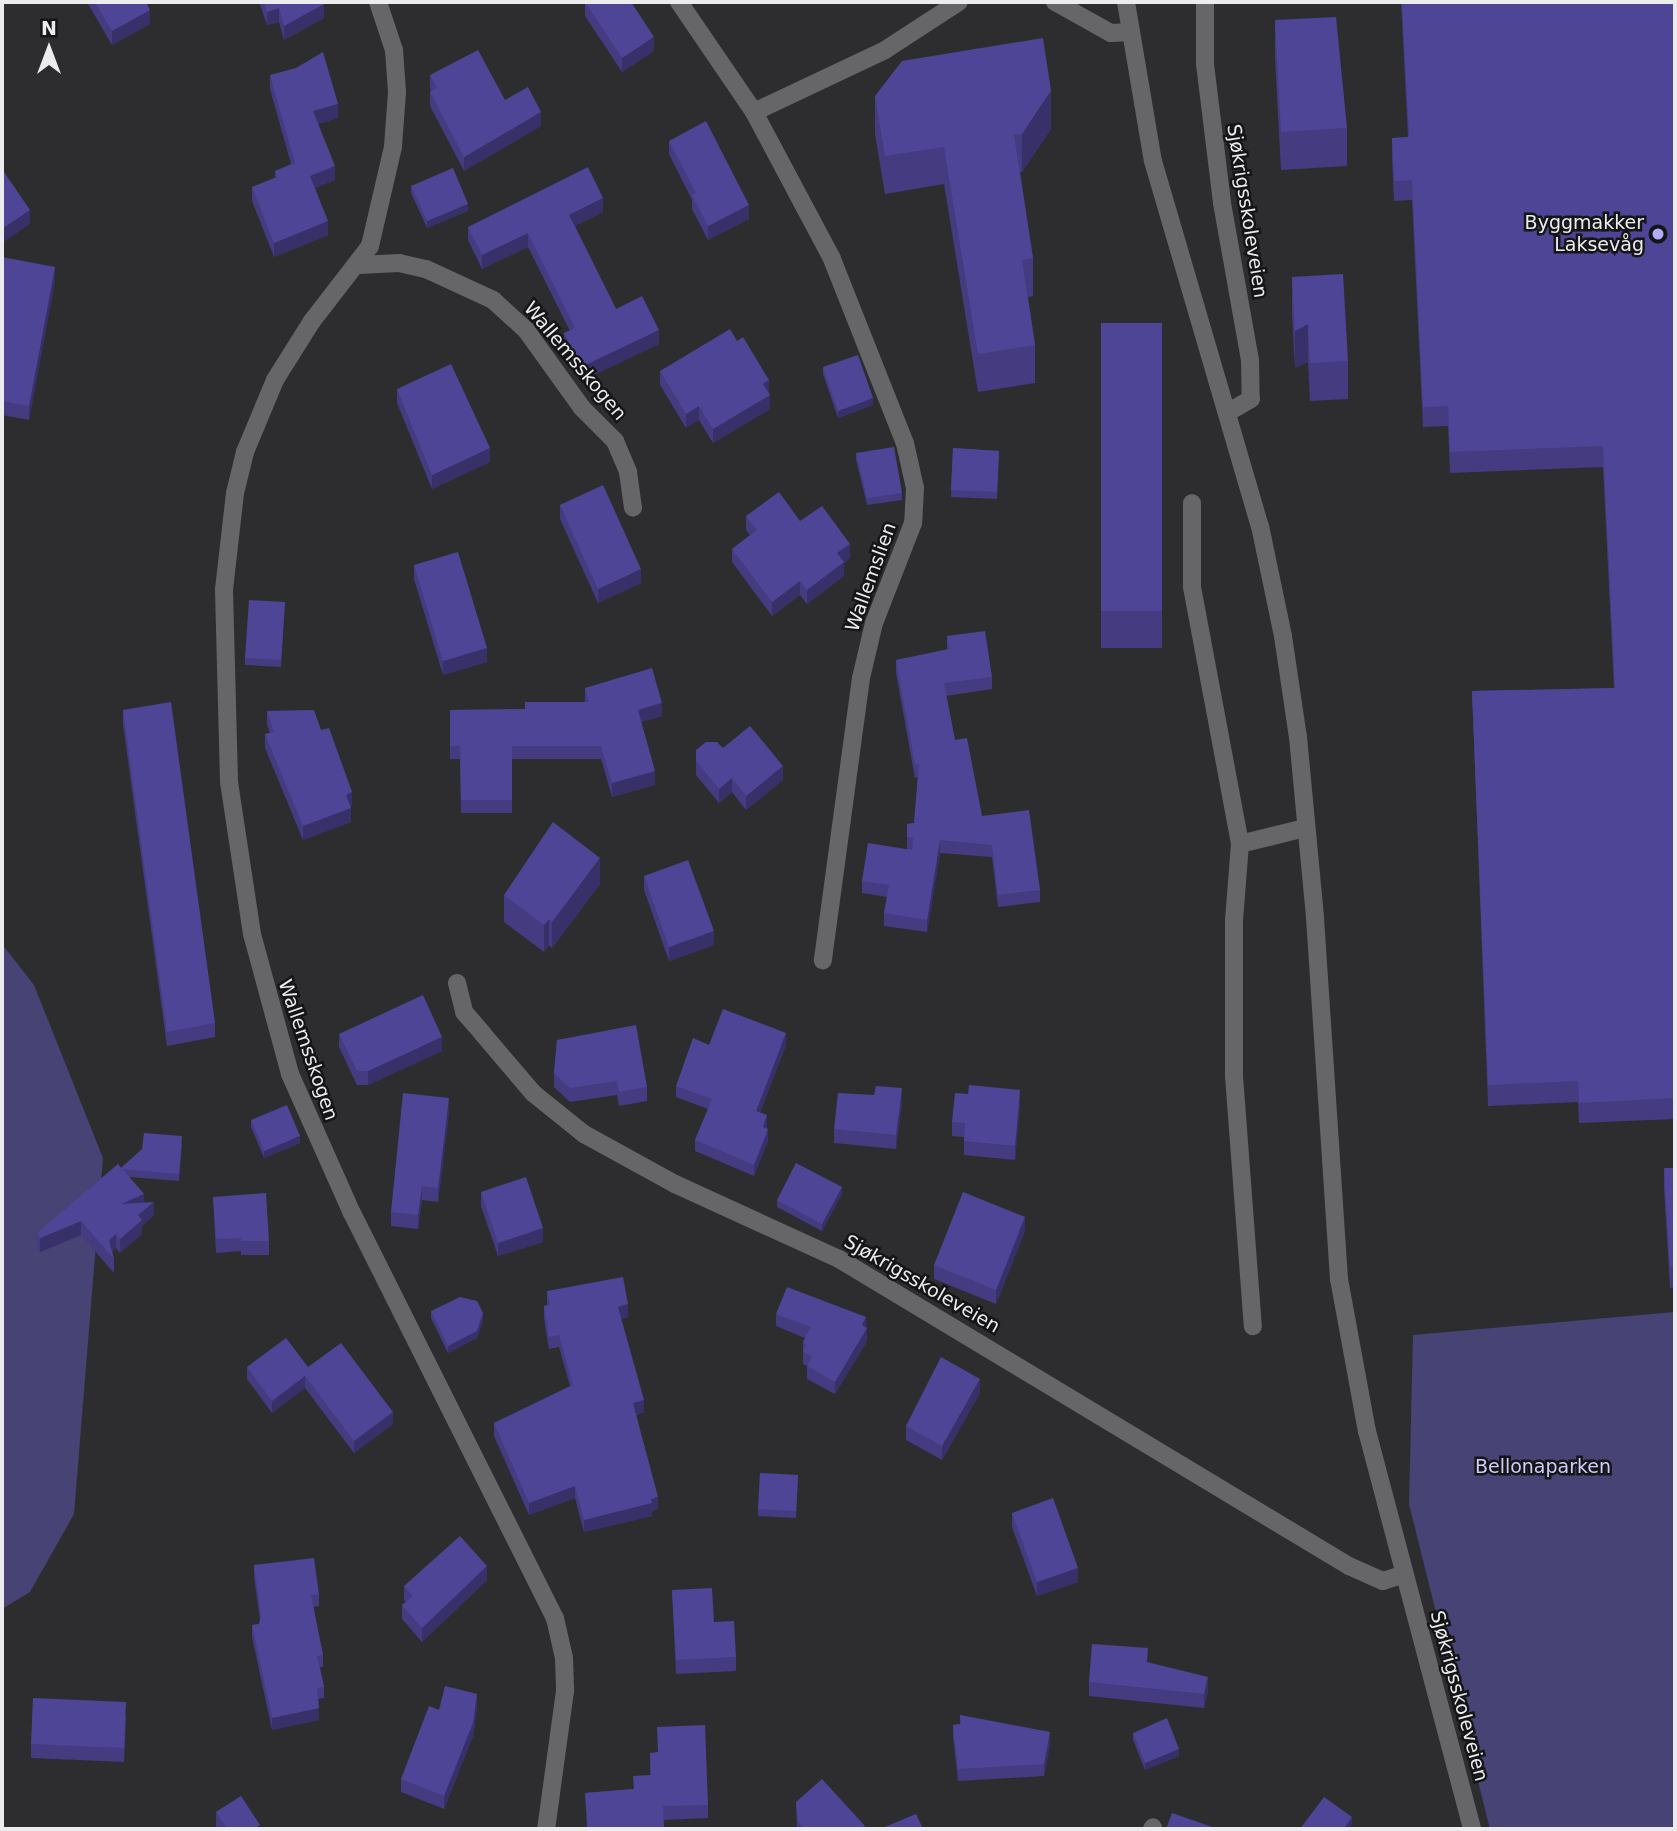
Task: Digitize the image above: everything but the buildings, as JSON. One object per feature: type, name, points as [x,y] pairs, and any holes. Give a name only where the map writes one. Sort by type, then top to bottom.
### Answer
[{"type":"street","name":"Wallemsskogen","points":[[378,2],[394,50],[397,92],[393,147],[370,246],[359,265],[312,321],[275,380],[245,453],[235,493],[224,590],[229,782],[262,984],[294,1084],[352,1213],[555,1618],[564,1658],[565,1691],[546,1829]]},
{"type":"street","name":"Wallemslien","points":[[680,2],[754,112],[832,259],[905,443],[915,488],[913,523],[873,623],[861,678],[823,960]]},
{"type":"street","points":[[754,112],[885,50],[959,2]]},
{"type":"street","points":[[1055,2],[1111,33],[1129,32]]},
{"type":"street","name":"Sjøkrigsskoleveien","points":[[1126,2],[1153,161],[1261,526],[1283,636],[1298,737],[1339,1279],[1367,1431],[1472,1829]]},
{"type":"street","name":"Sjøkrigsskoleveien","points":[[1205,2],[1205,64],[1222,203],[1250,360],[1251,399],[1227,413]]},
{"type":"street","name":"Wallemsskogen","points":[[359,265],[399,263],[426,269],[493,300],[526,330],[582,408],[615,440],[628,472],[634,508]]},
{"type":"street","points":[[1192,503],[1192,587],[1240,844],[1234,906],[1234,1076],[1253,1326]]},
{"type":"street","points":[[1240,844],[1305,828]]},
{"type":"street","name":"Sjøkrigsskoleveien","points":[[457,983],[464,1012],[533,1093],[584,1134],[676,1184],[839,1259],[1349,1566],[1382,1581],[1404,1574]]},
{"type":"green space","points":[[2,944],[34,985],[103,1158],[74,1514],[30,1592],[2,1609]]},
{"type":"green space","name":"Bellonaparken","points":[[1675,1312],[1675,1829],[1490,1829],[1409,1504],[1413,1335]]},
{"type":"place","name":"Byggmakker Laksevåg","points":[[1658,234]]}]
